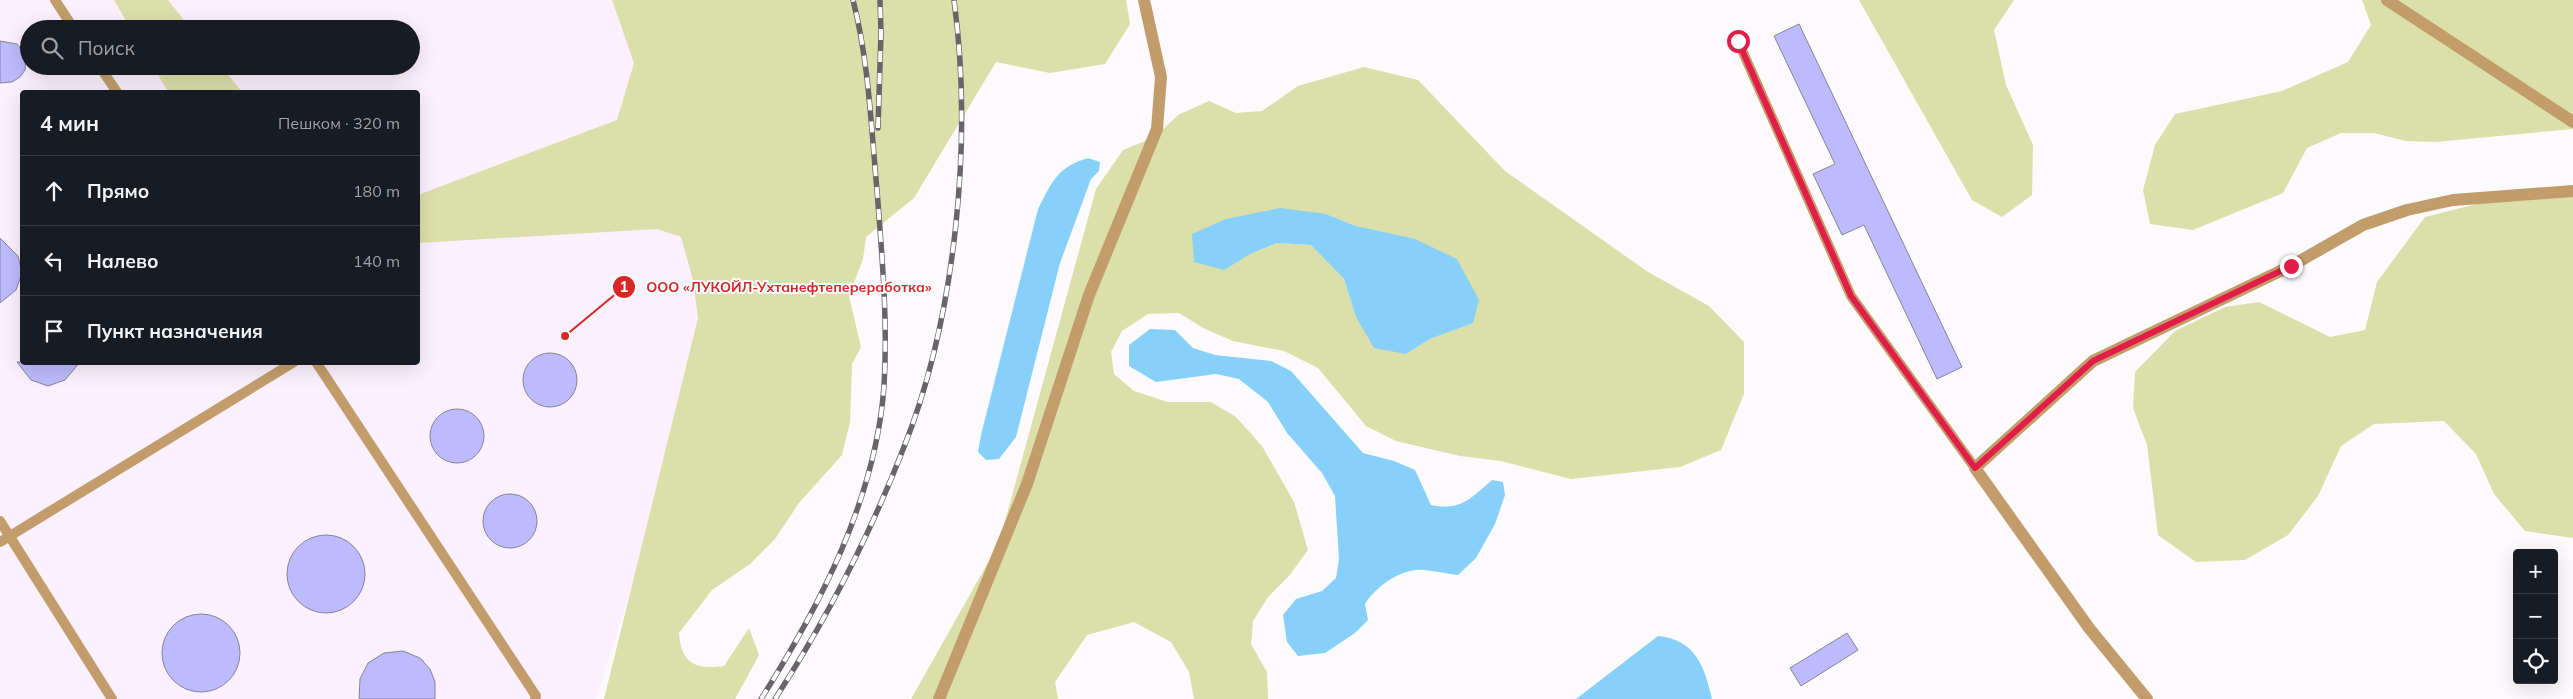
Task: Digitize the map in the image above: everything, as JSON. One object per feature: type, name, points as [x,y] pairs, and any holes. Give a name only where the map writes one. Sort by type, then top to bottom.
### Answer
[{"type":"street","points":[[939,699],[1027,484],[1089,295],[1157,129],[1161,77],[1144,0]]},
{"type":"street","points":[[2387,0],[2573,122]]},
{"type":"street","points":[[2147,699],[2089,628],[1975,468],[2093,361],[2291,266],[2363,225],[2407,210],[2453,200],[2573,191]]},
{"type":"lane","points":[[55,0],[68,20]]},
{"type":"lane","points":[[1738,41],[1851,296],[1975,468]]},
{"type":"lane","points":[[105,75],[116,90]]},
{"type":"lane","points":[[0,542],[289,365]]},
{"type":"lane","points":[[318,365],[536,696],[535,699]]},
{"type":"lane","points":[[0,521],[112,699]]},
{"type":"shaded area","points":[[0,0],[619,0],[720,309],[596,699],[0,699]]},
{"type":"green space","points":[[114,0],[168,0],[184,20],[126,20]]},
{"type":"green space","points":[[612,0],[1126,0],[1130,24],[1105,64],[1050,73],[996,62],[914,198],[866,237],[863,259],[849,296],[861,347],[852,364],[850,422],[842,455],[799,503],[775,539],[750,564],[712,590],[679,633],[680,643],[686,658],[698,665],[714,667],[724,666],[749,628],[759,655],[735,699],[604,699],[698,318],[693,280],[681,237],[657,229],[420,243],[420,194],[617,120],[634,63]]},
{"type":"green space","points":[[1859,0],[2014,0],[1994,30],[2006,85],[2033,145],[2032,195],[2002,217],[1972,200]]},
{"type":"green space","points":[[2362,0],[2573,0],[2573,129],[2435,142],[2406,141],[2374,133],[2341,133],[2307,148],[2283,193],[2193,230],[2150,224],[2143,190],[2155,145],[2175,114],[2282,91],[2348,62],[2371,25]]},
{"type":"green space","points":[[1364,67],[1418,80],[1505,171],[1648,272],[1709,306],[1744,342],[1744,394],[1721,450],[1680,467],[1571,479],[1501,461],[1460,456],[1396,441],[1366,426],[1318,368],[1284,351],[1233,341],[1203,328],[1179,313],[1148,314],[1122,331],[1111,352],[1114,374],[1134,391],[1168,402],[1211,402],[1236,417],[1262,446],[1294,502],[1308,550],[1289,576],[1268,597],[1253,621],[1251,644],[1267,672],[1268,699],[1194,699],[1189,672],[1171,642],[1134,622],[1087,635],[1055,682],[1058,699],[911,699],[999,543],[1096,189],[1123,150],[1155,137],[1178,115],[1209,101],[1236,113],[1262,111],[1298,86]],"holes":[[[1326,214],[1356,226],[1473,323],[1430,339],[1406,354],[1356,317],[1344,279],[1311,245],[1277,243],[1250,254]]]},
{"type":"green space","points":[[158,75],[228,75],[240,90],[167,90]]},
{"type":"green space","points":[[2573,188],[2573,538],[2525,531],[2494,494],[2476,454],[2444,421],[2374,424],[2341,446],[2318,496],[2288,535],[2245,560],[2196,562],[2158,535],[2147,445],[2133,408],[2135,372],[2175,331],[2225,307],[2259,302],[2330,337],[2365,330],[2377,282],[2425,217],[2488,201]]},
{"type":"water","points":[[1088,158],[1100,162],[1099,171],[1091,179],[1060,263],[1016,437],[999,459],[986,460],[978,452],[981,435],[1038,209],[1052,183],[1062,171]]},
{"type":"water","points":[[1280,208],[1326,214],[1356,226],[1415,239],[1457,259],[1479,300],[1473,323],[1430,339],[1406,354],[1374,348],[1356,317],[1344,279],[1311,245],[1277,243],[1250,254],[1224,270],[1194,262],[1192,234],[1226,219]]},
{"type":"water","points":[[1150,329],[1175,330],[1193,348],[1215,355],[1271,361],[1291,371],[1363,453],[1394,461],[1415,470],[1431,505],[1458,505],[1471,498],[1492,480],[1503,482],[1505,495],[1495,524],[1476,558],[1458,575],[1416,570],[1394,577],[1369,598],[1365,604],[1368,620],[1355,633],[1325,653],[1298,656],[1287,642],[1283,615],[1296,599],[1322,591],[1336,578],[1339,559],[1335,496],[1322,473],[1287,433],[1268,402],[1239,379],[1216,374],[1156,382],[1129,366],[1129,345]]},
{"type":"water","points":[[1658,636],[1681,643],[1690,649],[1706,676],[1712,699],[1576,699]]},
{"type":"building","points":[[1799,24],[1962,367],[1937,379],[1864,225],[1842,235],[1813,174],[1835,164],[1774,36]]},
{"type":"building","points":[[0,41],[17,44],[20,48],[21,75],[12,82],[0,83]]},
{"type":"building","points":[[0,238],[18,256],[20,279],[16,290],[0,303]]},
{"type":"building","points":[[545,353],[555,353],[565,357],[573,365],[577,380],[573,395],[565,403],[555,407],[545,407],[535,403],[527,395],[523,385],[523,375],[527,365],[535,357]]},
{"type":"building","points":[[17,362],[20,362],[20,365],[78,365],[65,380],[48,386],[31,380]]},
{"type":"building","points":[[452,409],[462,409],[472,413],[480,421],[484,436],[480,451],[472,459],[462,463],[452,463],[442,459],[434,451],[430,441],[430,431],[434,421],[442,413]]},
{"type":"building","points":[[505,494],[515,494],[525,498],[533,506],[537,521],[533,536],[525,544],[515,548],[505,548],[495,544],[487,536],[483,526],[483,516],[487,506],[495,498]]},
{"type":"building","points":[[326,535],[341,538],[358,552],[362,559],[365,574],[362,589],[348,606],[341,610],[326,613],[311,610],[294,596],[290,589],[287,574],[290,559],[304,542],[311,538]]},
{"type":"building","points":[[201,614],[216,617],[233,631],[237,638],[240,653],[237,668],[223,685],[216,689],[201,692],[186,689],[169,675],[165,668],[162,653],[165,638],[179,621],[186,617]]},
{"type":"building","points":[[1847,633],[1858,650],[1801,686],[1790,668]]},
{"type":"building","points":[[403,651],[420,658],[430,669],[435,682],[435,699],[359,699],[360,679],[368,663],[384,653]]},
{"type":"railway","points":[[761,699],[804,627],[842,550],[870,469],[879,428],[884,386],[885,313],[869,95],[863,47],[853,0]]},
{"type":"railway","points":[[878,128],[881,33],[880,0]]},
{"type":"railway","points":[[775,699],[829,608],[877,512],[904,447],[922,396],[936,342],[948,285],[956,227],[960,168],[962,110],[954,0]]},
{"type":"place","name":"ООО «ЛУКОЙЛ-Ухтанефтепереработка»","points":[[565,336]]},
{"type":"route","points":[[1738,41],[1851,296],[1975,468],[2093,361],[2291,266]]}]
